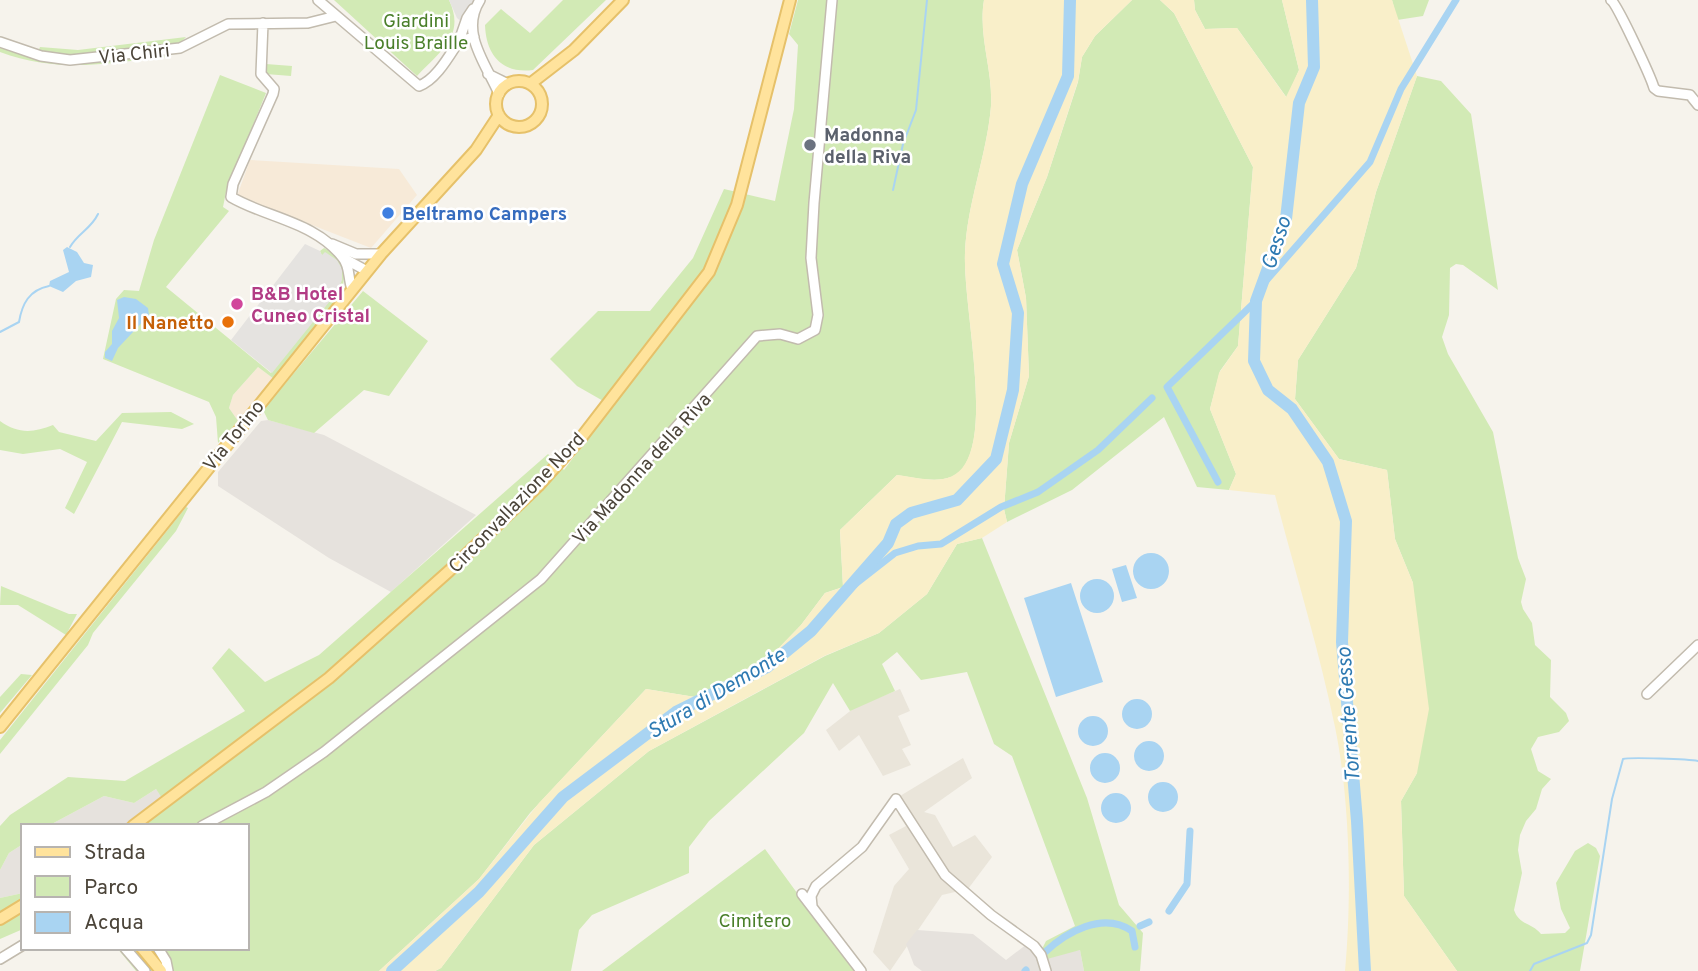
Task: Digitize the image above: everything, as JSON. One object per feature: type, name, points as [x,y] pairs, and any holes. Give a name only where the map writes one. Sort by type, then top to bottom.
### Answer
[{"type":"main road","points":[[534,88],[623,0]]},
{"type":"main road","name":"Circonvallazione Nord","points":[[137,824],[329,678],[538,486],[589,427],[709,272],[737,205],[790,0]]},
{"type":"main road","points":[[521,81],[534,88],[542,106],[535,120],[525,126],[509,124],[499,115],[496,105],[499,94],[508,84],[521,81]]},
{"type":"main road","name":"Via Torino","points":[[0,727],[352,289],[476,150],[499,115]]},
{"type":"main road","name":"Via Torino","points":[[476,150],[509,124]]},
{"type":"main road","points":[[0,919],[21,906]]},
{"type":"main road","points":[[145,950],[158,967]]},
{"type":"street","name":"Via Madonna della Riva","points":[[206,824],[266,792],[324,752],[541,579],[757,336],[780,334],[798,339],[815,330],[818,315],[811,258],[832,0]]},
{"type":"street","points":[[1611,0],[1618,5],[1632,45],[1654,88],[1658,91],[1690,95],[1698,105]]},
{"type":"street","points":[[478,2],[474,37],[476,48],[499,94]]},
{"type":"street","points":[[307,23],[322,3],[419,86],[425,84],[447,59],[478,2]]},
{"type":"street","name":"Via Chiri","points":[[0,42],[41,57],[70,60],[180,48],[220,26],[307,23],[336,16]]},
{"type":"street","points":[[263,23],[261,74],[274,89],[230,193],[237,200],[293,222],[324,241],[345,259],[367,271]]},
{"type":"street","points":[[459,41],[474,37]]},
{"type":"street","points":[[447,59],[461,47],[476,48]]},
{"type":"street","points":[[488,74],[508,84]]},
{"type":"street","points":[[324,241],[356,254],[381,254]]},
{"type":"street","points":[[356,254],[367,271]]},
{"type":"street","points":[[345,259],[352,289]]},
{"type":"street","points":[[1647,694],[1698,645]]},
{"type":"street","points":[[812,906],[811,896],[816,886],[862,848],[896,799],[945,874],[992,915],[1034,946],[1041,955],[1046,971]]},
{"type":"street","points":[[802,894],[861,971]]},
{"type":"street","points":[[0,959],[21,946]]},
{"type":"street","points":[[127,950],[145,971]]},
{"type":"street","points":[[159,950],[166,961],[167,971]]},
{"type":"shaded area","points":[[449,0],[479,0],[464,24],[457,18]]},
{"type":"shaded area","points":[[250,160],[399,169],[417,195],[371,248],[237,196]]},
{"type":"shaded area","points":[[305,244],[320,251],[322,255],[325,252],[337,260],[342,269],[342,280],[338,291],[272,373],[231,340]]},
{"type":"shaded area","points":[[258,367],[274,379],[239,423],[229,408],[233,395]]},
{"type":"shaded area","points":[[268,420],[324,435],[476,515],[391,592],[329,558],[218,486],[218,472],[261,421]]},
{"type":"shaded area","points":[[900,689],[910,711],[898,716],[911,745],[902,749],[911,765],[883,776],[859,735],[839,751],[826,730],[854,708]]},
{"type":"shaded area","points":[[963,758],[972,778],[924,812],[935,815],[953,847],[975,835],[992,857],[968,889],[942,895],[890,971],[873,952],[894,886],[909,869],[889,835],[906,826],[898,814],[900,796]]},
{"type":"shaded area","points":[[156,789],[163,798],[128,824],[52,824],[104,796],[134,803]]},
{"type":"shaded area","points":[[21,845],[21,893],[0,898],[0,870],[9,853]]},
{"type":"shaded area","points":[[917,930],[973,934],[1006,960],[1027,944],[1040,955],[1080,950],[1084,971],[922,971],[914,965],[906,944]]},
{"type":"green space","name":"Giardini Louis Braille","points":[[334,0],[449,0],[454,24],[452,33],[442,50],[417,76]]},
{"type":"green space","points":[[563,0],[606,0],[533,70],[512,69],[497,60],[488,45],[485,25],[501,9],[530,33]]},
{"type":"green space","points":[[798,0],[984,0],[983,27],[991,106],[986,143],[969,216],[965,253],[976,421],[972,446],[965,465],[959,472],[952,477],[934,480],[897,475],[840,530],[843,587],[825,593],[801,625],[771,656],[695,697],[646,689],[530,813],[479,879],[379,971],[136,971],[119,950],[248,950],[248,824],[128,824],[162,798],[156,789],[134,803],[104,796],[52,824],[21,824],[21,845],[9,853],[0,870],[0,826],[10,815],[68,777],[125,781],[245,711],[212,668],[229,648],[265,682],[319,655],[548,454],[564,470],[612,406],[577,386],[550,359],[598,311],[650,311],[693,258],[724,189],[775,201],[794,109],[798,45],[789,34]]},
{"type":"green space","points":[[1132,0],[1160,0],[1174,13],[1253,167],[1238,346],[1220,371],[1210,409],[1236,474],[1229,490],[1197,487],[1164,417],[1072,490],[1007,522],[1004,509],[1009,443],[1029,376],[1026,298],[1017,250],[1047,177],[1078,82],[1082,57],[1095,36]]},
{"type":"green space","points":[[1194,0],[1282,0],[1299,70],[1287,98],[1237,28],[1205,29],[1195,10]]},
{"type":"green space","points":[[1392,0],[1429,0],[1423,16],[1397,20]]},
{"type":"green space","points":[[186,37],[167,57],[103,64],[43,63],[0,52],[0,44],[36,56],[40,47],[78,50]]},
{"type":"green space","points":[[266,64],[292,66],[291,76],[266,74]]},
{"type":"green space","points":[[220,75],[266,93],[226,192],[223,207],[229,211],[166,287],[271,373],[322,256],[320,251],[324,248],[332,252],[341,263],[344,277],[339,299],[274,379],[258,367],[233,395],[229,408],[238,421],[218,443],[216,417],[209,402],[103,359],[116,299],[124,290],[139,291],[154,240]]},
{"type":"green space","points":[[1417,76],[1441,81],[1471,114],[1498,290],[1463,265],[1456,264],[1450,268],[1449,315],[1442,337],[1448,354],[1493,432],[1518,558],[1526,579],[1521,602],[1532,623],[1535,645],[1551,660],[1550,697],[1566,713],[1569,721],[1559,732],[1538,737],[1531,749],[1538,771],[1551,779],[1542,789],[1536,809],[1526,821],[1520,835],[1518,850],[1522,873],[1514,910],[1519,919],[1541,934],[1565,933],[1570,928],[1561,909],[1556,883],[1575,851],[1588,843],[1596,848],[1600,856],[1580,971],[1457,971],[1404,896],[1401,801],[1417,773],[1413,583],[1395,539],[1387,470],[1339,459],[1295,399],[1298,360],[1356,268],[1376,192]]},
{"type":"green space","points":[[363,291],[428,341],[389,396],[364,390],[314,433],[268,420],[263,410]]},
{"type":"green space","points":[[171,412],[194,424],[182,429],[122,422],[74,514],[65,508],[87,462],[60,449],[23,454],[0,450],[0,421],[26,431],[53,425],[59,432],[96,441],[122,413]]},
{"type":"green space","points":[[186,507],[188,508],[176,531],[0,754],[0,740]]},
{"type":"green space","points":[[982,538],[1087,798],[1119,905],[1143,933],[1140,971],[1084,971],[1080,950],[1047,959],[1042,949],[1046,941],[1075,926],[1012,756],[994,744],[967,672],[921,680],[897,652],[882,664],[895,691],[850,711],[833,683],[804,733],[709,821],[689,847],[689,873],[592,915],[579,930],[571,971],[435,971],[441,968],[534,845],[649,751],[825,656],[879,633],[927,594],[957,544]]},
{"type":"green space","points":[[1,586],[69,614],[77,614],[66,635],[18,605],[0,605]]},
{"type":"green space","points":[[21,674],[32,675],[0,713],[0,697]]},
{"type":"green space","name":"Cimitero","points":[[765,849],[854,971],[602,971]]},
{"type":"green space","points":[[21,893],[21,930],[0,939],[0,898]]},
{"type":"sand","points":[[984,0],[1132,0],[1095,36],[1082,57],[1078,81],[1047,177],[1017,250],[1026,298],[1029,376],[1009,443],[1004,509],[1007,522],[982,538],[957,544],[927,594],[879,633],[824,656],[649,751],[534,845],[441,968],[435,971],[379,971],[479,879],[539,803],[646,689],[695,697],[771,656],[801,625],[825,593],[843,587],[840,530],[897,475],[943,479],[952,476],[965,464],[976,421],[976,393],[965,253],[969,216],[986,143],[991,106],[983,27]]},
{"type":"sand","points":[[1160,0],[1194,0],[1195,10],[1205,29],[1237,28],[1286,97],[1299,70],[1282,0],[1392,0],[1417,76],[1376,192],[1356,268],[1298,360],[1295,399],[1339,459],[1387,470],[1395,539],[1413,583],[1429,709],[1417,773],[1401,801],[1404,896],[1457,971],[1345,971],[1349,912],[1347,817],[1340,755],[1322,669],[1275,495],[1229,490],[1236,474],[1210,409],[1219,373],[1238,346],[1253,167],[1174,13]]},
{"type":"water","points":[[67,247],[77,252],[84,263],[93,265],[91,277],[76,281],[63,292],[49,286],[50,281],[69,272],[63,250]]},
{"type":"water","points":[[124,297],[136,299],[148,308],[149,315],[118,348],[112,361],[105,358],[105,352],[112,344],[112,331],[119,318],[117,300]]},
{"type":"water","points":[[1151,553],[1164,558],[1169,571],[1164,584],[1151,589],[1138,584],[1133,571],[1138,558]]},
{"type":"water","points":[[1126,565],[1137,598],[1122,602],[1112,569]]},
{"type":"water","points":[[1097,579],[1109,584],[1114,596],[1109,608],[1097,613],[1085,608],[1080,596],[1085,584]]},
{"type":"water","points":[[1071,583],[1103,682],[1056,697],[1024,598]]},
{"type":"water","points":[[1137,699],[1148,703],[1152,714],[1148,725],[1137,729],[1126,725],[1122,714],[1126,703]]},
{"type":"water","points":[[1093,716],[1104,720],[1108,731],[1104,742],[1093,746],[1082,742],[1078,731],[1082,720]]},
{"type":"water","points":[[1149,741],[1160,745],[1164,756],[1160,767],[1149,771],[1138,767],[1134,756],[1138,745]]},
{"type":"water","points":[[1105,753],[1116,757],[1120,768],[1116,779],[1105,783],[1094,779],[1090,768],[1094,757]]},
{"type":"water","points":[[1163,782],[1174,786],[1178,797],[1174,808],[1163,812],[1152,808],[1148,797],[1152,786]]},
{"type":"water","points":[[1116,793],[1127,797],[1131,808],[1127,819],[1116,823],[1105,819],[1101,808],[1105,797]]},
{"type":"waterway","points":[[893,190],[903,144],[916,110],[927,0]]},
{"type":"waterway","name":"Stura di Demonte","points":[[392,971],[479,892],[563,797],[676,712],[767,667],[811,631],[888,543],[896,524],[911,513],[957,500],[996,459],[1013,390],[1018,313],[1003,264],[1022,184],[1068,76],[1070,0]]},
{"type":"waterway","name":"Torrente Gesso","points":[[1312,0],[1314,67],[1299,103],[1286,219],[1256,301],[1254,361],[1268,390],[1292,409],[1328,462],[1346,521],[1342,642],[1357,821],[1365,971]]},
{"type":"waterway","name":"Gesso","points":[[1265,282],[1370,162],[1401,89],[1456,0]]},
{"type":"waterway","points":[[70,247],[98,214]]},
{"type":"waterway","points":[[0,332],[19,322],[22,309],[32,294],[49,286]]},
{"type":"waterway","points":[[1218,482],[1167,387],[1256,301]]},
{"type":"waterway","points":[[840,596],[895,553],[918,546],[941,544],[1001,507],[1038,492],[1098,450],[1152,398]]},
{"type":"waterway","points":[[1530,971],[1534,964],[1587,943],[1591,935],[1612,799],[1623,759],[1698,761]]},
{"type":"waterway","points":[[1169,911],[1187,884],[1190,831]]},
{"type":"waterway","points":[[1140,926],[1149,922]]},
{"type":"waterway","points":[[1044,953],[1074,932],[1085,927],[1109,923],[1132,931],[1135,947]]},
{"type":"place","name":"Madonna della Riva","points":[[810,145]]},
{"type":"place","name":"Beltramo Campers","points":[[388,213]]},
{"type":"place","name":"B&B Hotel Cuneo Cristal","points":[[237,304]]},
{"type":"place","name":"Il Nanetto","points":[[228,322]]}]
